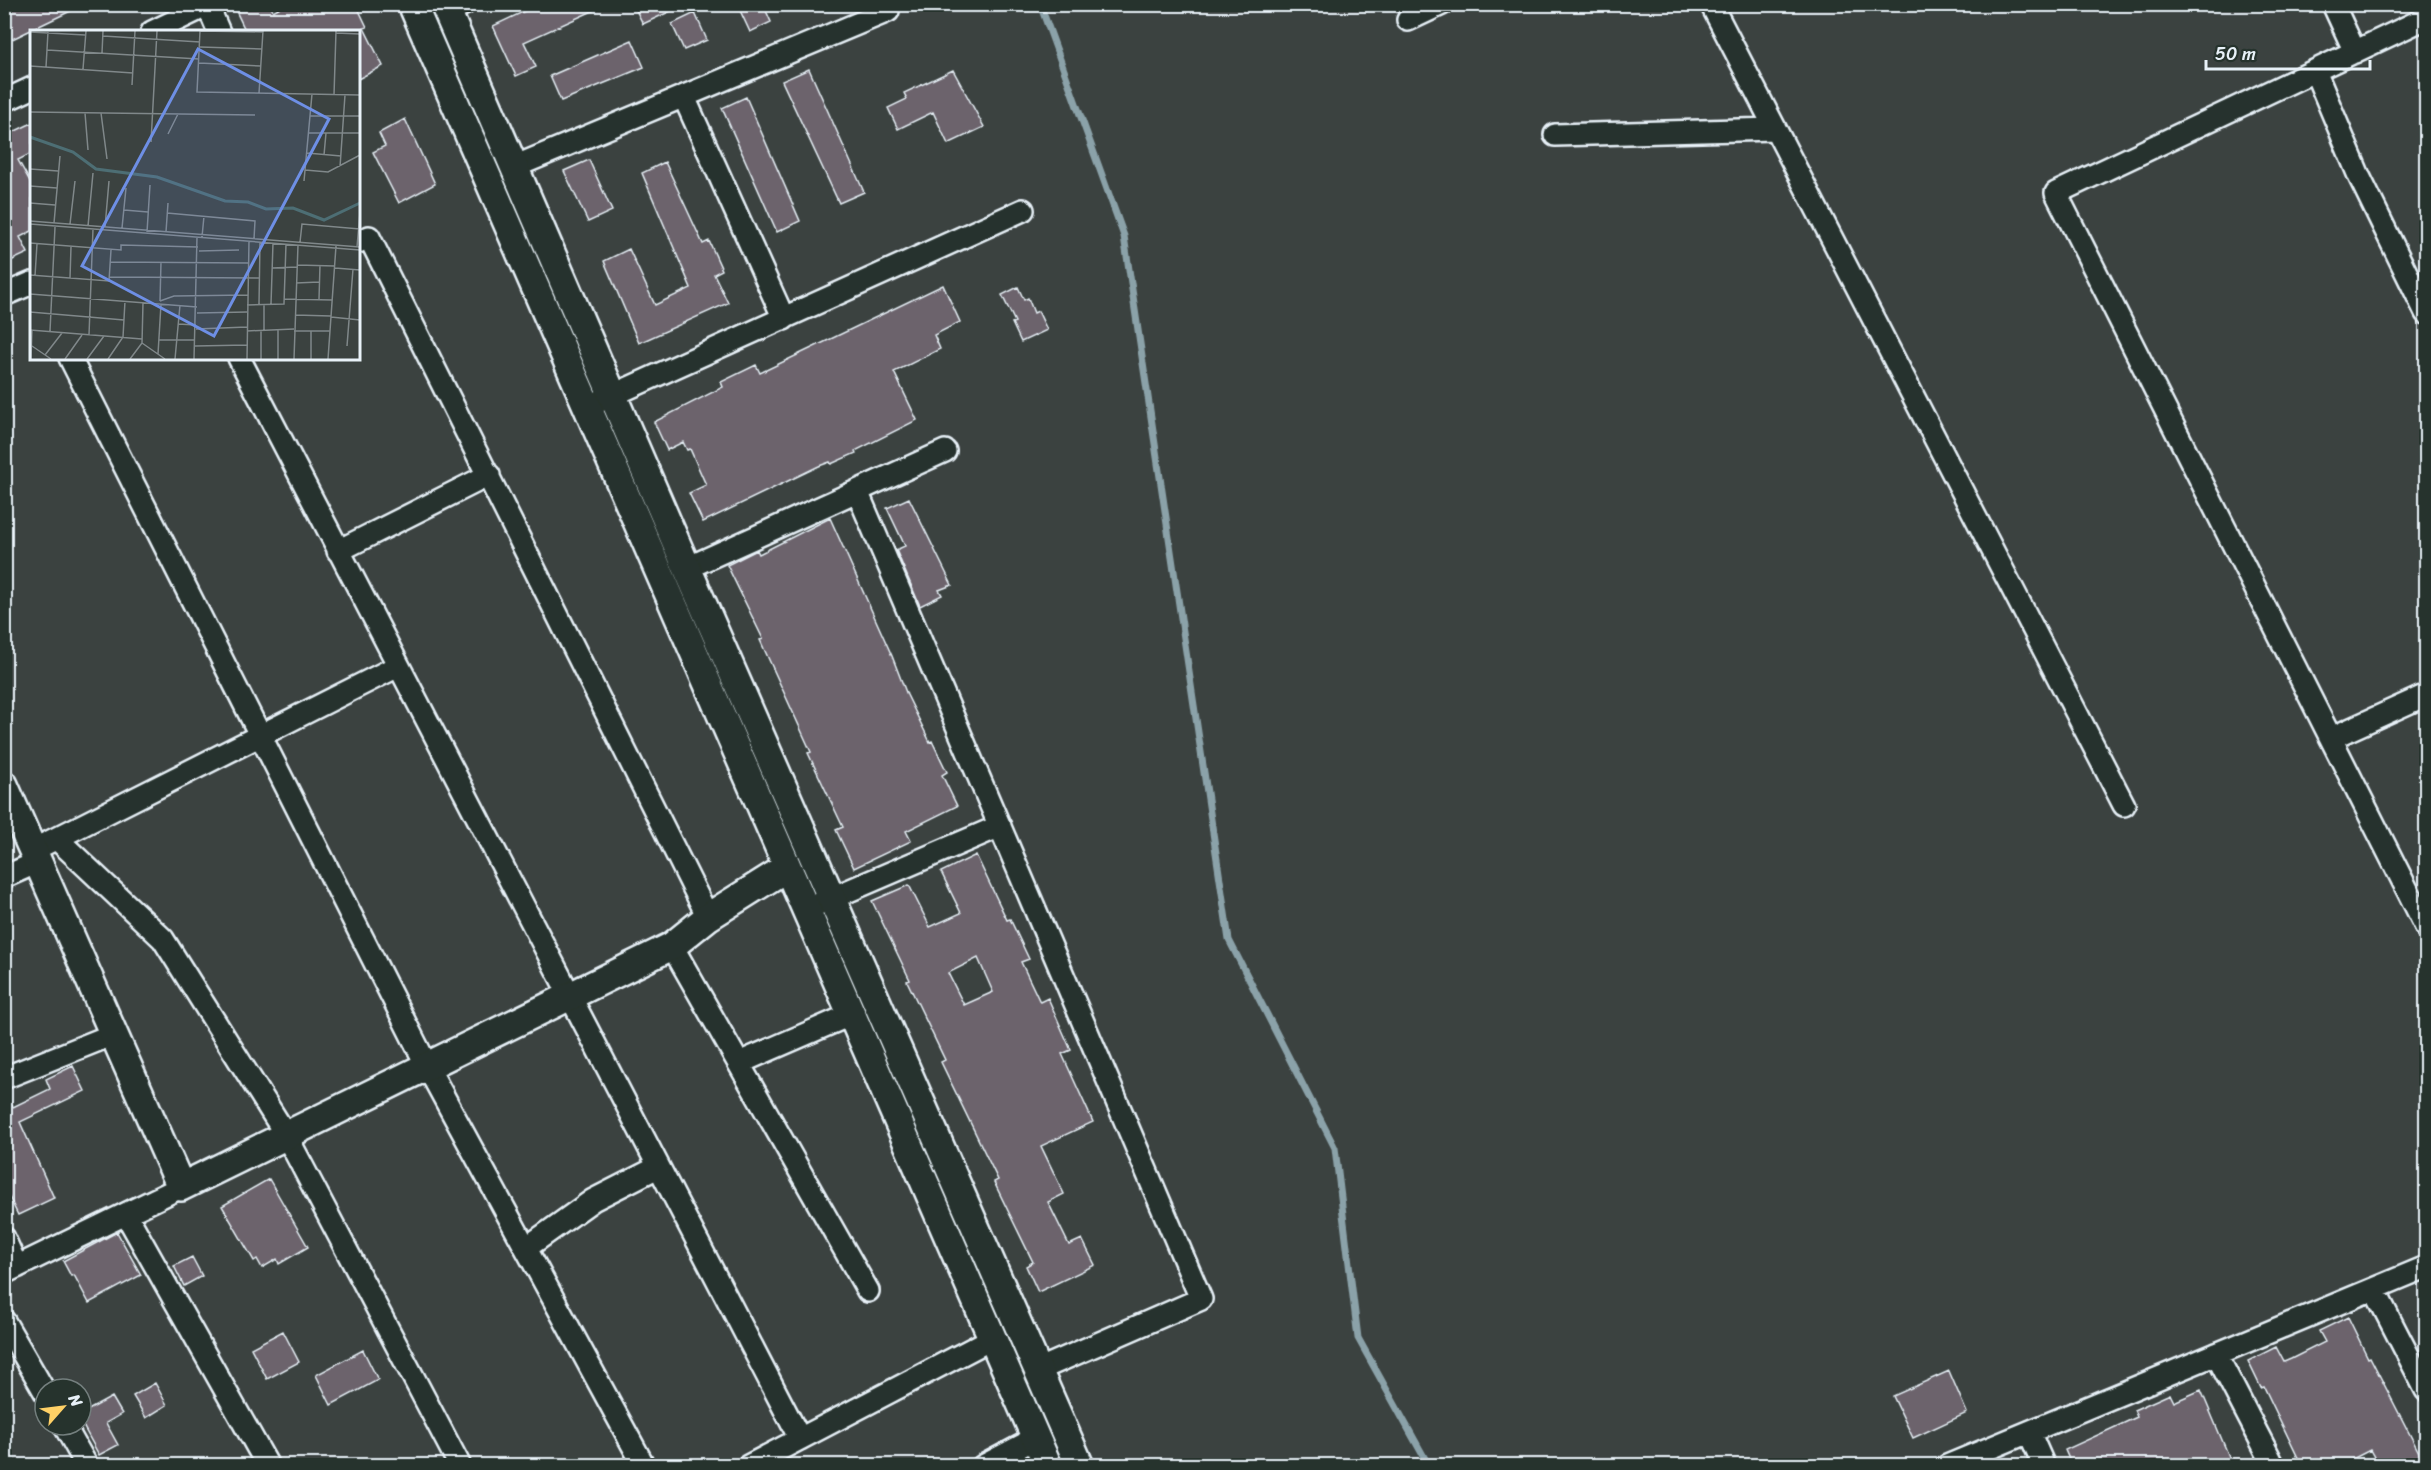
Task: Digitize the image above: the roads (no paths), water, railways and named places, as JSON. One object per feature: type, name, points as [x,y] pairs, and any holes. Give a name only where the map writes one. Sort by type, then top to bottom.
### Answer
[{"type":"street","points":[[412,4],[1048,1466]]},
{"type":"street","points":[[1408,20],[1442,4]]},
{"type":"street","points":[[1711,4],[2124,805]]},
{"type":"street","points":[[2333,4],[2355,52]]},
{"type":"street","points":[[156,30],[208,5],[218,30]]},
{"type":"street","points":[[452,7],[514,167],[1080,1466]]},
{"type":"street","points":[[514,167],[888,11]]},
{"type":"street","points":[[2427,18],[2056,193],[2427,927]]},
{"type":"street","points":[[2314,71],[2359,176],[2427,313]]},
{"type":"street","points":[[4,101],[30,89]]},
{"type":"street","points":[[684,97],[784,319]]},
{"type":"street","points":[[1555,135],[1775,129]]},
{"type":"street","points":[[587,407],[1023,210]]},
{"type":"street","points":[[360,241],[369,237],[708,917]]},
{"type":"street","points":[[4,295],[30,284]]},
{"type":"street","points":[[71,360],[427,1066],[644,1466]]},
{"type":"street","points":[[240,360],[800,1439]]},
{"type":"street","points":[[687,568],[945,451]]},
{"type":"street","points":[[338,551],[489,475]]},
{"type":"street","points":[[857,491],[1201,1299],[1038,1370]]},
{"type":"street","points":[[4,877],[43,850],[398,666]]},
{"type":"street","points":[[2331,738],[2427,695]]},
{"type":"street","points":[[4,785],[43,850],[114,1034],[181,1187]]},
{"type":"street","points":[[806,909],[1000,826]]},
{"type":"street","points":[[43,850],[163,939],[286,1135],[460,1466]]},
{"type":"street","points":[[4,1238],[11,1270],[672,945],[708,917],[786,868]]},
{"type":"street","points":[[672,945],[868,1291]]},
{"type":"street","points":[[739,1063],[852,1014]]},
{"type":"street","points":[[4,1078],[114,1034]]},
{"type":"street","points":[[526,1248],[593,1200],[658,1167]]},
{"type":"street","points":[[126,1214],[268,1466]]},
{"type":"street","points":[[1947,1466],[2427,1267]]},
{"type":"street","points":[[2374,1289],[2427,1390]]},
{"type":"street","points":[[4,1321],[36,1377]]},
{"type":"street","points":[[748,1466],[993,1338]]},
{"type":"street","points":[[2216,1354],[2274,1466]]},
{"type":"street","points":[[2030,1432],[2044,1466]]},
{"type":"street","points":[[71,1437],[87,1466]]},
{"type":"street","points":[[983,1466],[1036,1438]]},
{"type":"waterway","points":[[1040,4],[1124,236],[1229,940],[1335,1148],[1358,1338],[1429,1466]]}]
